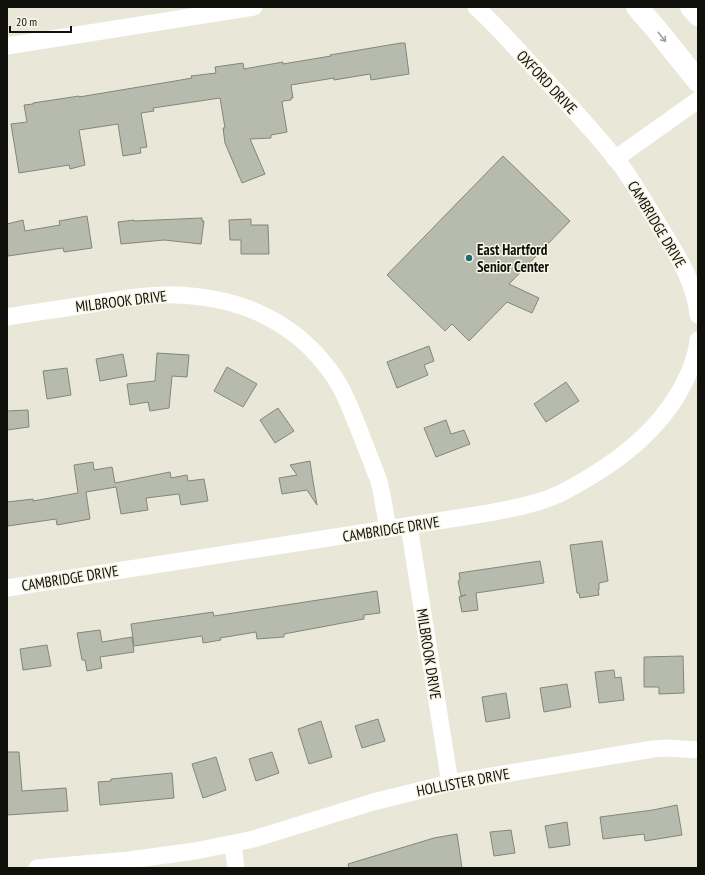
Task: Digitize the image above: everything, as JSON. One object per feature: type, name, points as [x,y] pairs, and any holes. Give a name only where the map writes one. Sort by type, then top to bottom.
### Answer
[{"type":"highway","points":[[637,7],[694,76]]},
{"type":"highway","points":[[691,7],[698,15]]},
{"type":"street","points":[[7,46],[254,7]]},
{"type":"street","name":"OXFORD DRIVE","points":[[476,7],[564,100],[616,159]]},
{"type":"street","points":[[616,159],[698,100]]},
{"type":"street","name":"CAMBRIDGE DRIVE","points":[[616,159],[632,181],[680,260],[691,283],[697,304],[698,315]]},
{"type":"street","name":"MILBROOK DRIVE","points":[[7,317],[136,297],[174,295],[194,296],[237,304],[273,320],[302,340],[316,353],[336,379],[344,394],[379,481],[388,529]]},
{"type":"street","name":"CAMBRIDGE DRIVE","points":[[7,588],[482,514],[527,505],[548,498],[563,492],[606,468],[649,432],[668,409],[682,387],[693,363],[698,340]]},
{"type":"street","name":"MILBROOK DRIVE","points":[[409,526],[450,783]]},
{"type":"street","name":"HOLLISTER DRIVE","points":[[37,868],[154,863],[195,851],[254,839],[373,802],[450,783],[653,749],[667,748],[698,750]]},
{"type":"street","points":[[233,844],[236,868]]},
{"type":"building","points":[[405,43],[409,74],[371,80],[370,74],[291,85],[293,98],[282,102],[287,132],[271,135],[271,138],[250,139],[265,174],[242,183],[225,143],[223,128],[225,128],[220,98],[153,108],[154,111],[141,113],[147,147],[140,148],[141,153],[123,156],[118,124],[79,130],[85,165],[70,169],[69,165],[19,173],[11,124],[27,122],[24,105],[192,78],[191,76],[216,73],[215,67],[243,63],[244,69],[283,62],[283,64]]},
{"type":"building","name":"East Hartford Senior Center","points":[[503,156],[570,221],[509,284],[539,298],[532,313],[507,302],[469,341],[452,324],[445,331],[387,275]]},
{"type":"building","points":[[87,216],[92,248],[64,252],[63,248],[8,256],[7,224],[23,220],[25,231],[60,225],[59,221]]},
{"type":"building","points":[[202,218],[202,221],[204,221],[201,244],[164,240],[121,244],[118,222],[134,220]]},
{"type":"building","points":[[251,219],[251,225],[268,225],[269,254],[241,254],[241,240],[230,240],[229,220]]},
{"type":"building","points":[[429,346],[434,361],[424,365],[428,375],[397,388],[387,362]]},
{"type":"building","points":[[157,353],[189,355],[187,377],[172,376],[169,408],[150,411],[148,402],[130,405],[127,384],[155,381]]},
{"type":"building","points":[[123,354],[127,376],[100,381],[96,359]]},
{"type":"building","points":[[227,367],[257,384],[243,407],[214,391]]},
{"type":"building","points":[[67,368],[71,395],[47,399],[43,371]]},
{"type":"building","points":[[566,382],[579,401],[546,422],[534,404]]},
{"type":"building","points":[[278,408],[294,431],[275,443],[260,420]]},
{"type":"building","points":[[28,410],[29,427],[7,430],[7,411]]},
{"type":"building","points":[[446,420],[451,434],[464,430],[470,444],[436,457],[424,428]]},
{"type":"building","points":[[310,461],[317,505],[307,490],[282,494],[279,478],[297,475],[290,465]]},
{"type":"building","points":[[93,462],[94,470],[112,467],[115,483],[170,472],[171,478],[187,475],[188,481],[204,479],[208,501],[181,505],[179,494],[146,498],[148,510],[121,514],[116,487],[86,492],[90,519],[57,525],[56,519],[8,526],[7,502],[33,499],[33,501],[78,493],[74,465]]},
{"type":"building","points":[[602,541],[608,581],[599,583],[599,595],[580,598],[579,593],[577,593],[570,545]]},
{"type":"building","points":[[540,561],[544,583],[476,593],[478,610],[462,612],[459,597],[466,595],[461,596],[458,581],[460,580],[459,573]]},
{"type":"building","points":[[377,591],[380,613],[364,615],[364,619],[284,634],[284,637],[257,639],[256,632],[220,638],[221,640],[203,643],[202,636],[134,646],[131,624],[213,612],[214,616]]},
{"type":"building","points":[[100,630],[102,642],[132,637],[134,652],[100,657],[102,668],[87,671],[85,660],[82,660],[77,633]]},
{"type":"building","points":[[47,645],[51,666],[23,670],[20,649]]},
{"type":"building","points":[[683,656],[684,693],[659,694],[659,687],[644,687],[644,657]]},
{"type":"building","points":[[614,670],[615,678],[621,677],[624,700],[599,703],[595,672]]},
{"type":"building","points":[[567,684],[571,707],[544,712],[540,688]]},
{"type":"building","points":[[506,693],[510,718],[486,722],[482,697]]},
{"type":"building","points":[[378,719],[385,741],[362,748],[355,726]]},
{"type":"building","points":[[321,721],[332,757],[309,764],[298,729]]},
{"type":"building","points":[[7,752],[19,752],[22,791],[66,788],[68,811],[7,815]]},
{"type":"building","points":[[272,752],[279,773],[256,781],[249,759]]},
{"type":"building","points":[[216,757],[226,790],[203,798],[192,764]]},
{"type":"building","points":[[172,773],[174,798],[100,805],[98,782],[111,781],[111,779]]},
{"type":"building","points":[[677,805],[682,835],[645,841],[644,834],[603,839],[600,817],[653,810]]},
{"type":"building","points":[[567,822],[570,845],[549,848],[545,826]]},
{"type":"building","points":[[511,830],[515,853],[494,856],[490,832]]},
{"type":"building","points":[[457,834],[462,868],[349,868],[348,864],[434,838]]},
{"type":"place","name":"East Hartford Senior Center","points":[[469,258]]}]
